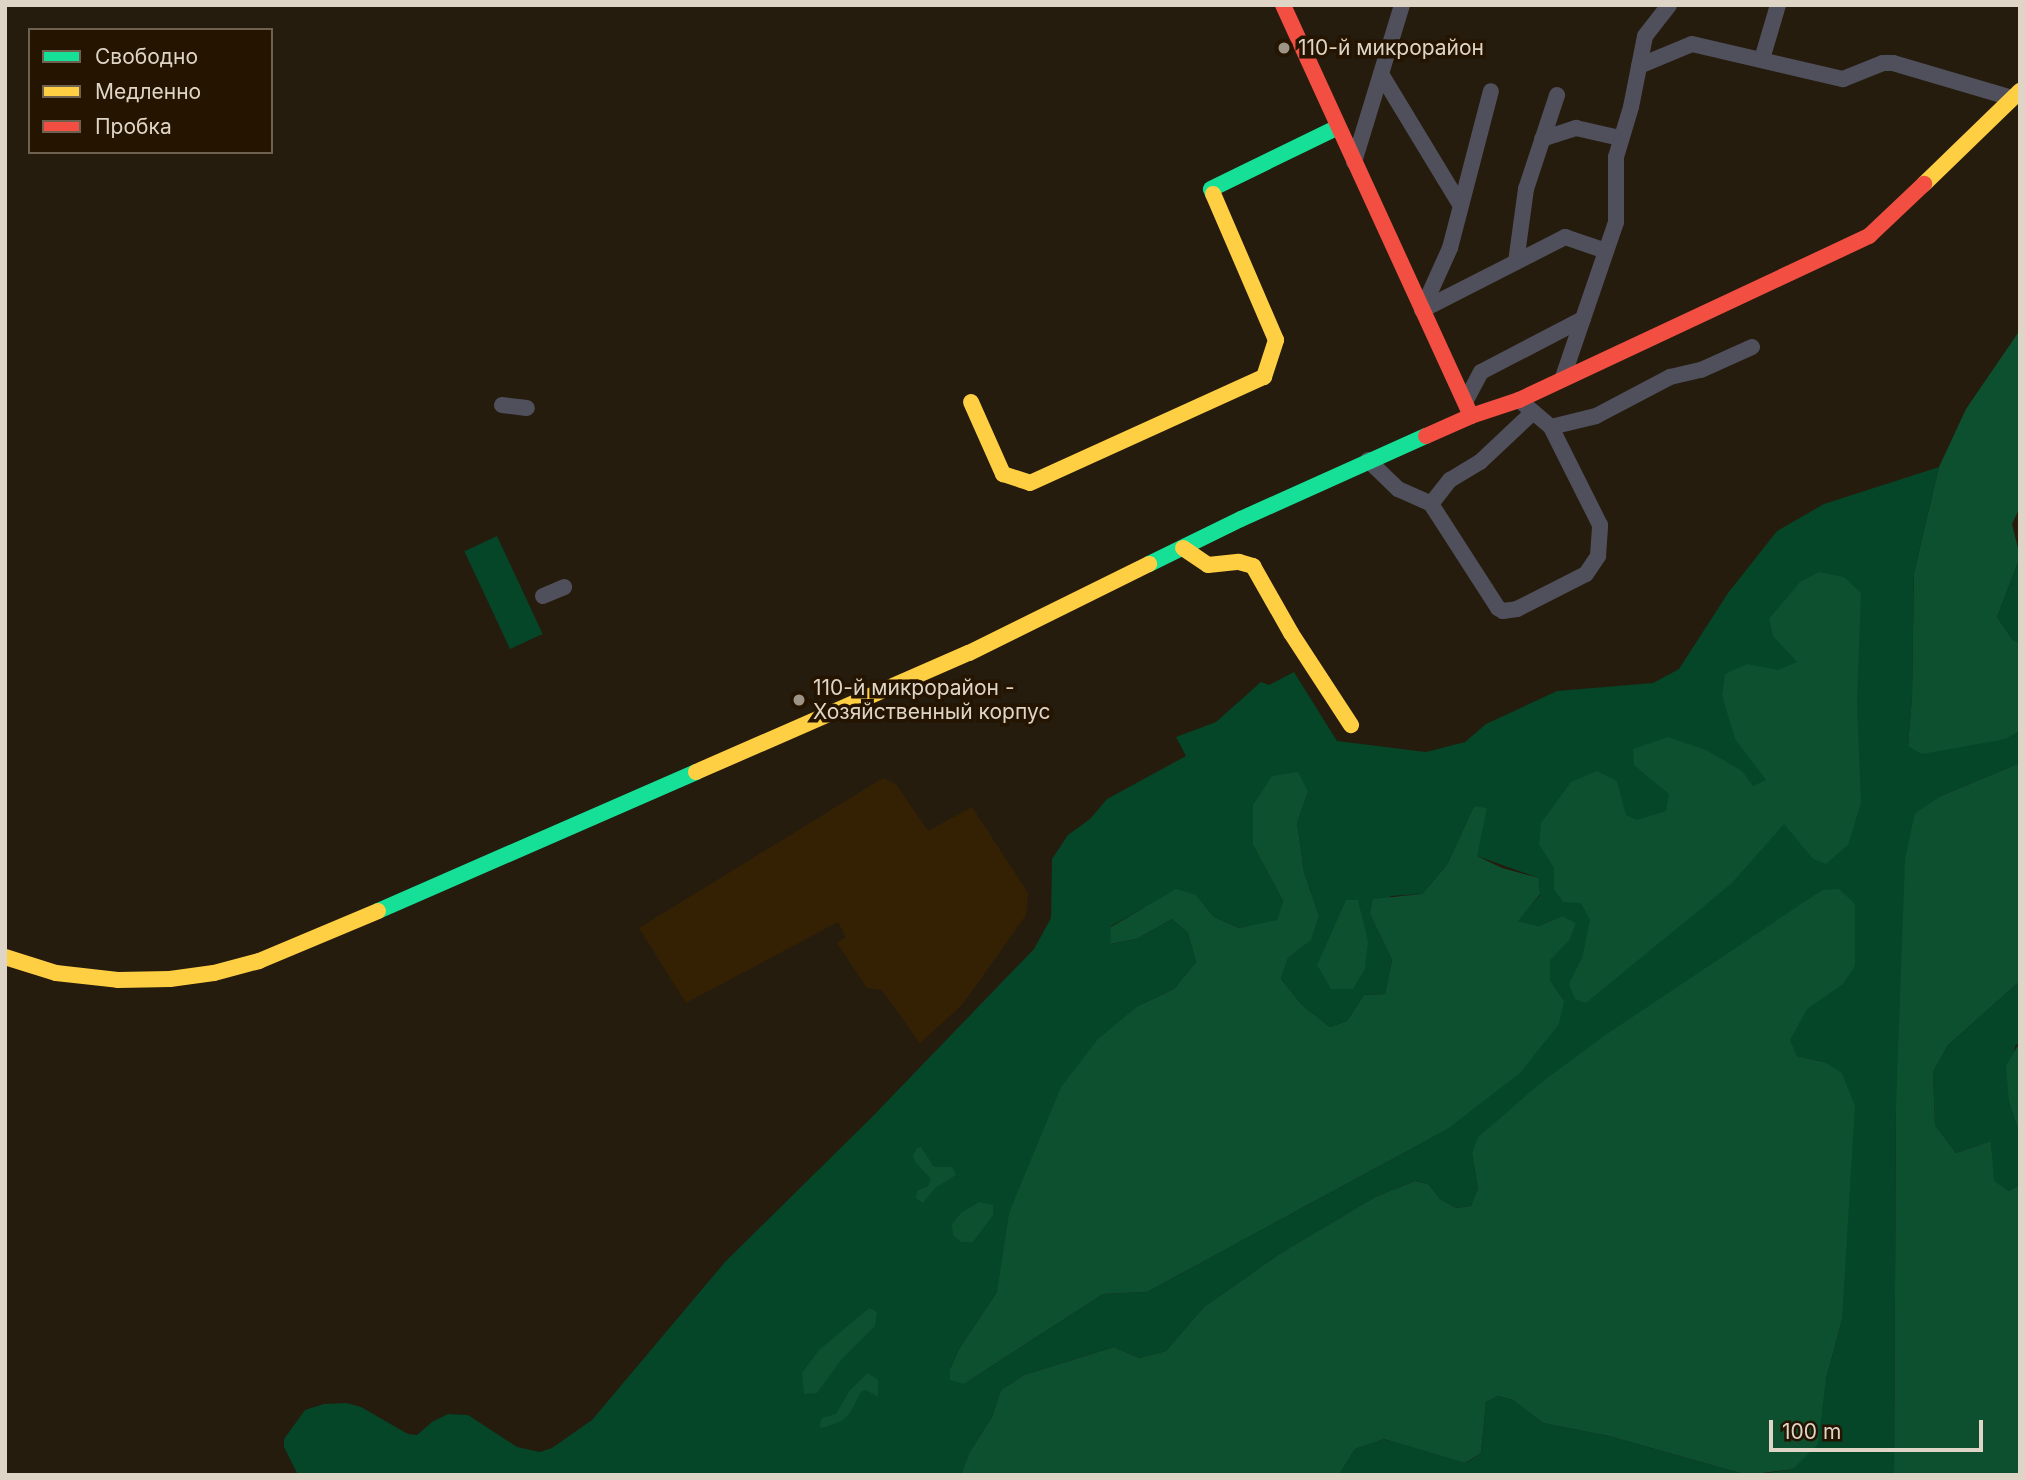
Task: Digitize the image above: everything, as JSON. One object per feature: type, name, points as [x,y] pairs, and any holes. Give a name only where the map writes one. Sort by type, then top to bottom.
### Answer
[{"type":"street","points":[[1283,5],[1468,409]]},
{"type":"street","points":[[1354,162],[1402,5]]},
{"type":"street","points":[[1563,377],[1616,222],[1616,157],[1631,107],[1645,36],[1669,5]]},
{"type":"street","points":[[1762,59],[1778,5]]},
{"type":"street","points":[[1639,66],[1692,44],[1843,79],[1883,63],[1892,63],[2016,95]]},
{"type":"street","points":[[1381,74],[1461,206]]},
{"type":"street","points":[[1422,310],[1450,248],[1491,92]]},
{"type":"street","points":[[1516,262],[1526,190],[1557,95]]},
{"type":"street","points":[[5,957],[56,973],[118,980],[181,978],[260,961],[970,653],[1468,409],[1519,400],[1563,377],[1869,236],[2016,95]]},
{"type":"street","points":[[971,401],[1003,474],[1030,483],[1264,377],[1276,340],[1211,189],[1338,127]]},
{"type":"street","points":[[1542,139],[1576,128],[1620,138]]},
{"type":"street","points":[[1422,310],[1565,237],[1606,251]]},
{"type":"street","points":[[1468,409],[1481,372],[1583,319]]},
{"type":"street","points":[[1551,427],[1597,416],[1670,377],[1701,370],[1752,347]]},
{"type":"street","points":[[1368,460],[1398,489],[1431,504],[1498,608],[1503,611],[1517,610],[1545,598],[1586,574],[1598,556],[1600,526],[1551,427],[1519,400]]},
{"type":"street","points":[[502,405],[527,408]]},
{"type":"street","points":[[1431,504],[1450,481],[1480,462],[1532,412]]},
{"type":"street","points":[[1183,548],[1208,565],[1238,562],[1253,566],[1291,633],[1351,726]]},
{"type":"street","points":[[543,596],[564,587]]},
{"type":"shaded area","points":[[883,778],[896,784],[928,831],[972,807],[1028,893],[1026,915],[962,1005],[920,1043],[882,990],[867,988],[837,943],[846,937],[838,922],[686,1003],[639,928]]},
{"type":"green space","points":[[2020,330],[2020,507],[2012,524],[2020,557],[1997,617],[2012,639],[2020,643],[2020,731],[2006,739],[1922,754],[1908,746],[1912,697],[1914,573],[1939,467],[1966,409]]},
{"type":"green space","points":[[1939,467],[1914,573],[1912,697],[1908,746],[2006,739],[2020,731],[2020,763],[1941,796],[1896,1106],[1894,1475],[1754,1475],[1793,1469],[1826,1379],[1842,1320],[1824,1062],[1797,1056],[1789,1040],[1807,1008],[1842,984],[1822,890],[1472,1154],[1478,1188],[1471,1206],[1456,1208],[1440,1199],[1428,1184],[1415,1181],[1375,1197],[1281,1253],[1204,1307],[1166,1351],[1139,1358],[1114,1347],[1024,1375],[1001,1390],[992,1417],[969,1453],[961,1475],[298,1475],[284,1447],[284,1439],[305,1410],[324,1404],[346,1403],[361,1407],[408,1434],[417,1435],[432,1422],[448,1414],[468,1415],[517,1447],[540,1452],[552,1448],[592,1420],[725,1262],[871,1118],[1034,949],[1051,918],[1052,859],[1068,835],[1090,819],[1107,799],[1186,756],[1176,737],[1216,722],[1261,682],[1269,685],[1294,672],[1337,741],[1426,752],[1465,742],[1486,724],[1557,691],[1653,683],[1679,669],[1728,593],[1777,531],[1824,504]],"holes":[[[1308,792],[1297,823],[1304,872],[1319,916],[1311,939],[1288,958],[1281,979],[1302,1005],[1330,1027],[1347,1021],[1364,995],[1385,994],[1392,960],[1370,914],[1391,896],[1422,894],[1447,865],[1474,806],[1477,856],[1539,878],[1540,895],[1517,921],[1539,926],[1562,916],[1569,941],[1550,959],[1550,980],[1564,1001],[1446,1130],[1147,1292],[1103,1294],[964,1384],[950,1369],[959,1349],[997,1292],[1138,1006],[1174,989],[1196,962],[1188,933],[1172,919],[1137,939],[1111,944],[1111,926],[1142,909],[1196,895],[1214,917],[1239,928],[1277,921],[1283,901],[1253,845]]]},
{"type":"green space","points":[[497,536],[543,634],[510,649],[464,551]]},
{"type":"green space","points":[[2020,557],[2020,643],[2012,639],[1997,617]]},
{"type":"green space","points":[[1819,572],[1844,577],[1861,593],[1857,702],[1861,803],[1848,845],[1826,864],[1813,859],[1784,824],[1732,883],[1586,1003],[1575,999],[1569,984],[1582,958],[1590,920],[1581,903],[1563,902],[1554,889],[1554,868],[1539,844],[1541,823],[1571,782],[1597,771],[1617,781],[1626,815],[1637,820],[1666,811],[1669,794],[1634,765],[1633,749],[1668,737],[1706,750],[1742,771],[1753,786],[1766,780],[1735,739],[1722,695],[1725,674],[1747,664],[1778,670],[1797,662],[1773,636],[1769,619],[1800,582]]},
{"type":"green space","points":[[2020,763],[2020,981],[1948,1045],[1933,1072],[1935,1125],[1956,1153],[1991,1141],[1994,1181],[2009,1191],[2020,1185],[2020,1475],[1894,1475],[1896,1106],[1905,859],[1915,813],[1941,796]]},
{"type":"green space","points":[[1298,772],[1308,792],[1297,823],[1304,872],[1319,916],[1311,940],[1288,958],[1281,979],[1302,1005],[1330,1027],[1347,1021],[1364,995],[1385,994],[1392,960],[1370,914],[1373,899],[1422,894],[1447,865],[1474,806],[1487,808],[1477,856],[1502,868],[1539,878],[1540,894],[1518,921],[1539,926],[1562,916],[1576,923],[1569,941],[1550,960],[1550,980],[1564,1001],[1559,1024],[1520,1073],[1446,1130],[1147,1292],[1103,1294],[964,1384],[950,1380],[950,1369],[959,1349],[997,1292],[1009,1213],[1061,1087],[1098,1039],[1138,1006],[1174,989],[1196,962],[1188,933],[1172,919],[1137,939],[1110,944],[1111,927],[1176,889],[1196,895],[1214,917],[1239,928],[1277,920],[1283,901],[1253,845],[1253,805],[1272,776]]},
{"type":"green space","points":[[1839,889],[1855,904],[1855,966],[1843,984],[1807,1009],[1790,1040],[1797,1056],[1824,1062],[1842,1073],[1855,1106],[1842,1320],[1826,1379],[1818,1444],[1793,1469],[1747,1475],[1609,1436],[1543,1423],[1513,1400],[1498,1396],[1486,1402],[1481,1453],[1465,1463],[1384,1439],[1355,1449],[1339,1475],[961,1475],[969,1453],[992,1417],[1001,1390],[1024,1375],[1114,1347],[1139,1358],[1166,1351],[1204,1307],[1281,1253],[1375,1197],[1415,1181],[1428,1184],[1440,1199],[1456,1208],[1471,1206],[1478,1188],[1472,1154],[1478,1137],[1543,1081],[1604,1036],[1822,890]]},
{"type":"green space","points":[[1346,900],[1358,900],[1368,941],[1365,969],[1353,989],[1331,989],[1317,965]]},
{"type":"green space","points":[[2020,981],[2020,1042],[2015,1046],[2009,1102],[2020,1135],[2020,1185],[2009,1191],[1993,1181],[1991,1141],[1956,1153],[1935,1125],[1933,1072],[1948,1045]]},
{"type":"green space","points":[[2020,1042],[2020,1135],[2009,1102],[2006,1066]]},
{"type":"green space","points":[[921,1147],[934,1167],[952,1167],[956,1175],[935,1188],[923,1203],[916,1198],[917,1191],[928,1186],[931,1179],[915,1162],[913,1155],[917,1148]]},
{"type":"green space","points":[[979,1202],[993,1205],[993,1215],[973,1242],[961,1242],[953,1235],[952,1224],[961,1213]]},
{"type":"green space","points":[[869,1308],[877,1312],[875,1326],[841,1360],[817,1393],[804,1394],[802,1373],[819,1350]]},
{"type":"green space","points":[[868,1373],[878,1380],[878,1397],[866,1390],[861,1392],[850,1413],[842,1421],[822,1428],[819,1426],[822,1418],[836,1414],[850,1390]]},
{"type":"green space","points":[[1498,1396],[1513,1400],[1543,1423],[1609,1436],[1747,1475],[1339,1475],[1355,1449],[1384,1439],[1466,1463],[1481,1453],[1486,1402]]},
{"type":"traffic: fast","points":[[1213,194],[1211,189],[1338,127]]},
{"type":"traffic: fast","points":[[1149,564],[1241,519],[1426,436]]},
{"type":"traffic: fast","points":[[378,911],[696,772]]},
{"type":"traffic: slow","points":[[1924,184],[2020,91]]},
{"type":"traffic: slow","points":[[971,402],[1003,474],[1030,483],[1264,377],[1276,340],[1213,194]]},
{"type":"traffic: slow","points":[[1183,548],[1208,565],[1239,562],[1253,566],[1291,633],[1351,725]]},
{"type":"traffic: slow","points":[[696,772],[969,653],[1149,564]]},
{"type":"traffic: slow","points":[[5,957],[56,973],[118,980],[170,979],[214,973],[259,961],[378,911]]},
{"type":"traffic: jam","points":[[1283,5],[1471,416]]},
{"type":"traffic: jam","points":[[1426,436],[1471,416],[1519,400],[1869,236],[1924,184]]},
{"type":"place","name":"110-й микрорайон","points":[[1284,48]]},
{"type":"place","name":"110-й микрорайон - Хозяйственный корпус","points":[[799,700]]}]
